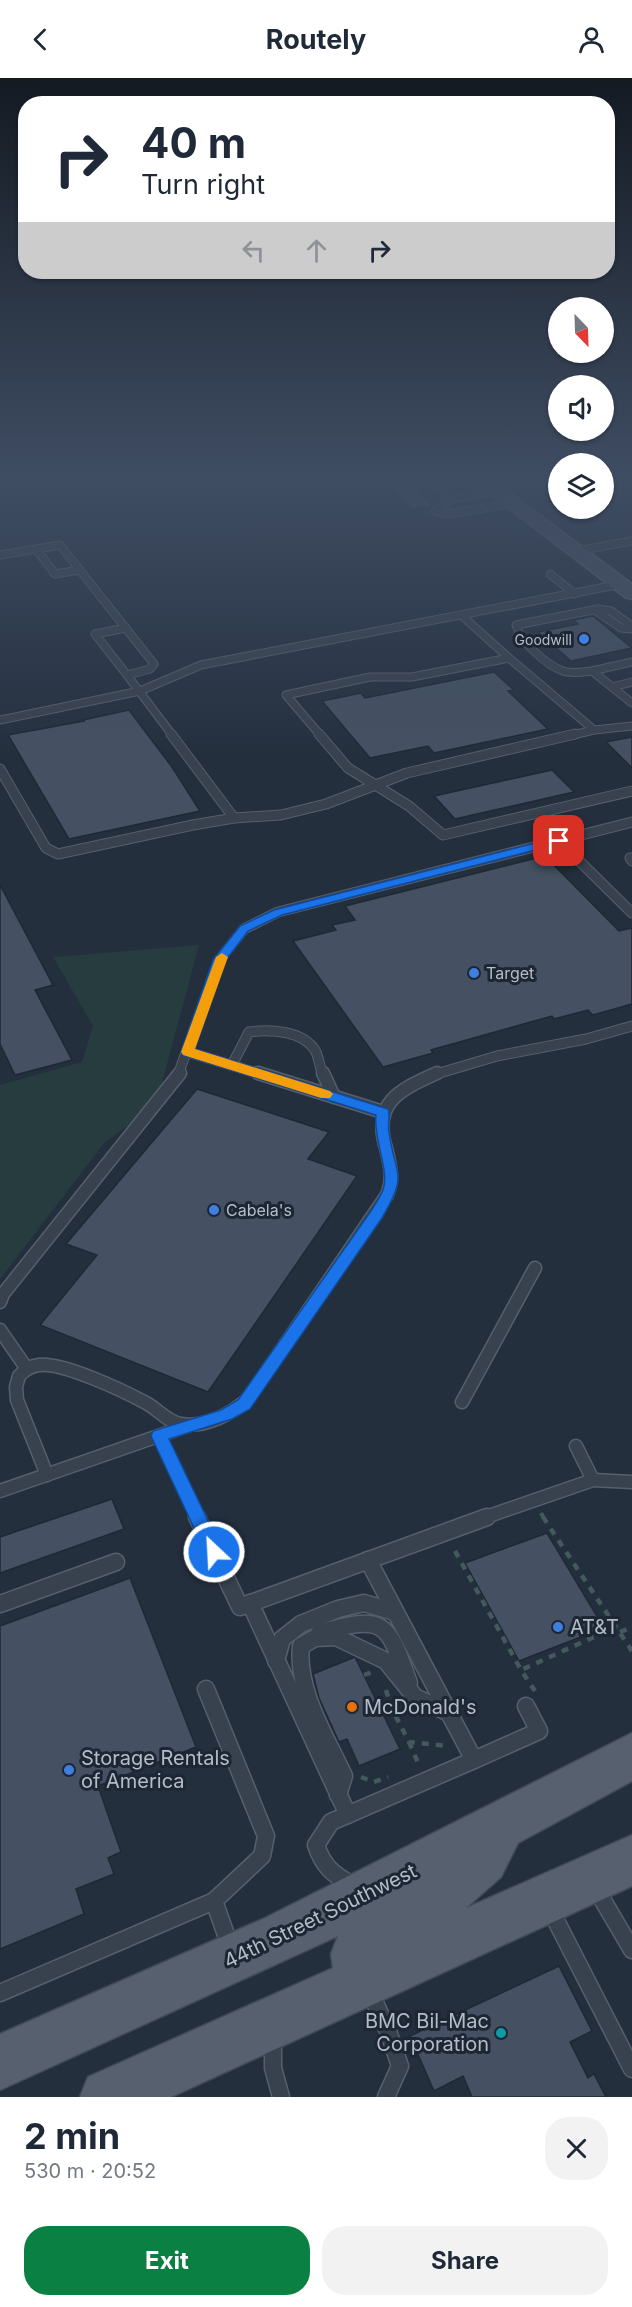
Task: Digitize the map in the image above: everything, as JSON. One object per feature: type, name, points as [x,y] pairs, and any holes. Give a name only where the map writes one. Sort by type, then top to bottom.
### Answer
[{"type":"main road","name":"44th Street Southwest","points":[[0,2062],[235,1958],[369,1893],[632,1756]]},
{"type":"main road","points":[[365,1981],[357,1961],[360,1946],[366,1938],[435,1902],[483,1859],[500,1826]]},
{"type":"main road","points":[[108,2097],[589,1879]]},
{"type":"street","points":[[603,570],[627,588]]},
{"type":"lane","points":[[52,570],[55,574],[79,570]]},
{"type":"lane","points":[[80,570],[154,664],[150,669],[127,675]]},
{"type":"lane","points":[[550,573],[575,594]]},
{"type":"lane","points":[[0,720],[140,691],[163,684],[180,673],[201,665],[575,594],[627,588]]},
{"type":"lane","points":[[632,628],[611,611],[593,609],[520,623],[516,628],[519,635],[557,669],[568,673],[592,671],[632,662]]},
{"type":"lane","points":[[461,615],[594,730]]},
{"type":"lane","points":[[126,628],[95,634],[234,818]]},
{"type":"lane","points":[[509,658],[412,678],[370,677],[286,695],[348,768],[409,806],[442,836],[632,791]]},
{"type":"lane","points":[[592,671],[632,702]]},
{"type":"lane","points":[[612,687],[632,682]]},
{"type":"lane","points":[[0,769],[46,848],[58,854],[234,818],[281,814],[327,804],[407,773],[594,730],[632,726]]},
{"type":"lane","points":[[0,1302],[3,1294],[180,1074],[219,960],[244,929],[278,912],[631,823]]},
{"type":"lane","points":[[559,841],[632,913]]},
{"type":"lane","points":[[0,1491],[226,1414],[244,1405],[381,1207],[390,1190],[392,1174],[381,1130],[383,1112],[391,1098],[407,1086],[427,1077],[514,1051],[579,1040],[632,1026]]},
{"type":"lane","points":[[232,1065],[249,1032],[272,1029],[299,1038],[315,1050],[334,1097]]},
{"type":"lane","points":[[188,1052],[383,1112]]},
{"type":"lane","points":[[462,1402],[535,1268]]},
{"type":"lane","points":[[0,1330],[27,1369]]},
{"type":"lane","points":[[47,1475],[15,1394],[19,1376],[27,1369],[41,1365],[56,1366],[149,1404],[169,1421],[192,1424]]},
{"type":"lane","points":[[159,1436],[240,1607],[593,1480],[632,1482]]},
{"type":"lane","points":[[576,1446],[593,1480]]},
{"type":"lane","points":[[368,1560],[470,1753]]},
{"type":"lane","points":[[0,1604],[116,1562]]},
{"type":"lane","points":[[250,1603],[348,1815]]},
{"type":"lane","points":[[276,1661],[282,1639],[301,1624],[338,1609],[364,1604],[395,1612]]},
{"type":"lane","points":[[338,1795],[344,1776],[303,1684],[299,1664],[301,1646],[314,1635],[353,1623],[372,1622],[387,1630],[415,1697]]},
{"type":"lane","points":[[301,1646],[315,1638],[336,1637],[386,1661],[415,1697],[449,1714]]},
{"type":"lane","points":[[0,1993],[214,1901],[262,1856],[266,1836],[206,1689]]},
{"type":"lane","points":[[369,1893],[334,1875],[322,1865],[316,1845],[331,1822],[470,1753],[539,1731],[526,1706]]},
{"type":"lane","points":[[589,1879],[632,1950]]},
{"type":"lane","points":[[589,1879],[632,2069]]},
{"type":"lane","points":[[214,1901],[235,1958]]},
{"type":"lane","points":[[365,1981],[388,2031],[400,2066],[386,2097]]},
{"type":"lane","points":[[276,2021],[272,2047],[276,2084],[281,2097]]},
{"type":"path","points":[[541,1513],[632,1651]]},
{"type":"path","points":[[455,1551],[537,1695]]},
{"type":"path","points":[[521,1670],[616,1627]]},
{"type":"path","points":[[620,1632],[632,1627]]},
{"type":"path","points":[[364,1675],[377,1670]]},
{"type":"path","points":[[381,1679],[391,1707],[420,1765],[411,1768]]},
{"type":"path","points":[[409,1742],[470,1753]]},
{"type":"path","points":[[356,1771],[362,1778],[374,1782],[392,1775]]},
{"type":"green space","points":[[199,945],[159,1094],[140,1117],[105,1142],[0,1279],[0,1085],[82,1062],[93,1026],[53,957]]},
{"type":"building","name":"Goodwill","points":[[593,616],[632,648],[571,661],[538,632],[578,624],[573,620]]},
{"type":"building","points":[[494,672],[514,690],[508,691],[548,729],[434,753],[428,746],[370,758],[322,701],[361,693],[365,698]]},
{"type":"building","points":[[129,710],[172,767],[200,811],[69,839],[8,735]]},
{"type":"building","points":[[632,737],[632,768],[606,742]]},
{"type":"building","points":[[552,770],[574,792],[455,819],[434,796]]},
{"type":"building","name":"Target","points":[[545,856],[619,931],[632,928],[632,1004],[593,1015],[588,1010],[554,1019],[552,1016],[431,1050],[433,1053],[383,1067],[293,941],[336,930],[332,925],[355,920],[345,906]]},
{"type":"building","points":[[0,885],[53,985],[35,990],[72,1060],[15,1075],[0,1044]]},
{"type":"building","name":"Cabela's","points":[[197,1089],[329,1132],[308,1159],[357,1176],[208,1392],[40,1325],[97,1255],[66,1244]]},
{"type":"building","points":[[112,1499],[124,1529],[0,1573],[0,1537]]},
{"type":"building","points":[[547,1533],[604,1628],[519,1661],[465,1563]]},
{"type":"building","name":"Storage Rentals of America","points":[[130,1578],[196,1747],[98,1786],[121,1852],[108,1858],[114,1874],[76,1889],[84,1914],[0,1949],[0,1626]]},
{"type":"building","name":"McDonald's","points":[[355,1657],[400,1749],[359,1766],[347,1739],[339,1742],[319,1698],[313,1674]]},
{"type":"building","name":"BMC Bil-Mac Corporation","points":[[559,1966],[592,2031],[570,2042],[588,2078],[594,2074],[606,2097],[472,2097],[463,2076],[434,2091],[410,2036]]},
{"type":"slow traffic","points":[[222,957],[219,960],[188,1052],[326,1094]]},
{"type":"place","name":"Goodwill","points":[[584,639]]},
{"type":"place","name":"Target","points":[[474,973]]},
{"type":"place","name":"Cabela's","points":[[214,1210]]},
{"type":"place","name":"AT&T","points":[[558,1627]]},
{"type":"place","name":"McDonald's","points":[[352,1707]]},
{"type":"place","name":"Storage Rentals of America","points":[[69,1770]]},
{"type":"place","name":"BMC Bil-Mac Corporation","points":[[501,2033]]},
{"type":"route","points":[[214,1552],[159,1436],[192,1424],[200,1424],[244,1405],[377,1214],[390,1190],[392,1174],[381,1130],[383,1112],[188,1052],[219,960],[244,929],[278,912],[559,841]]}]
